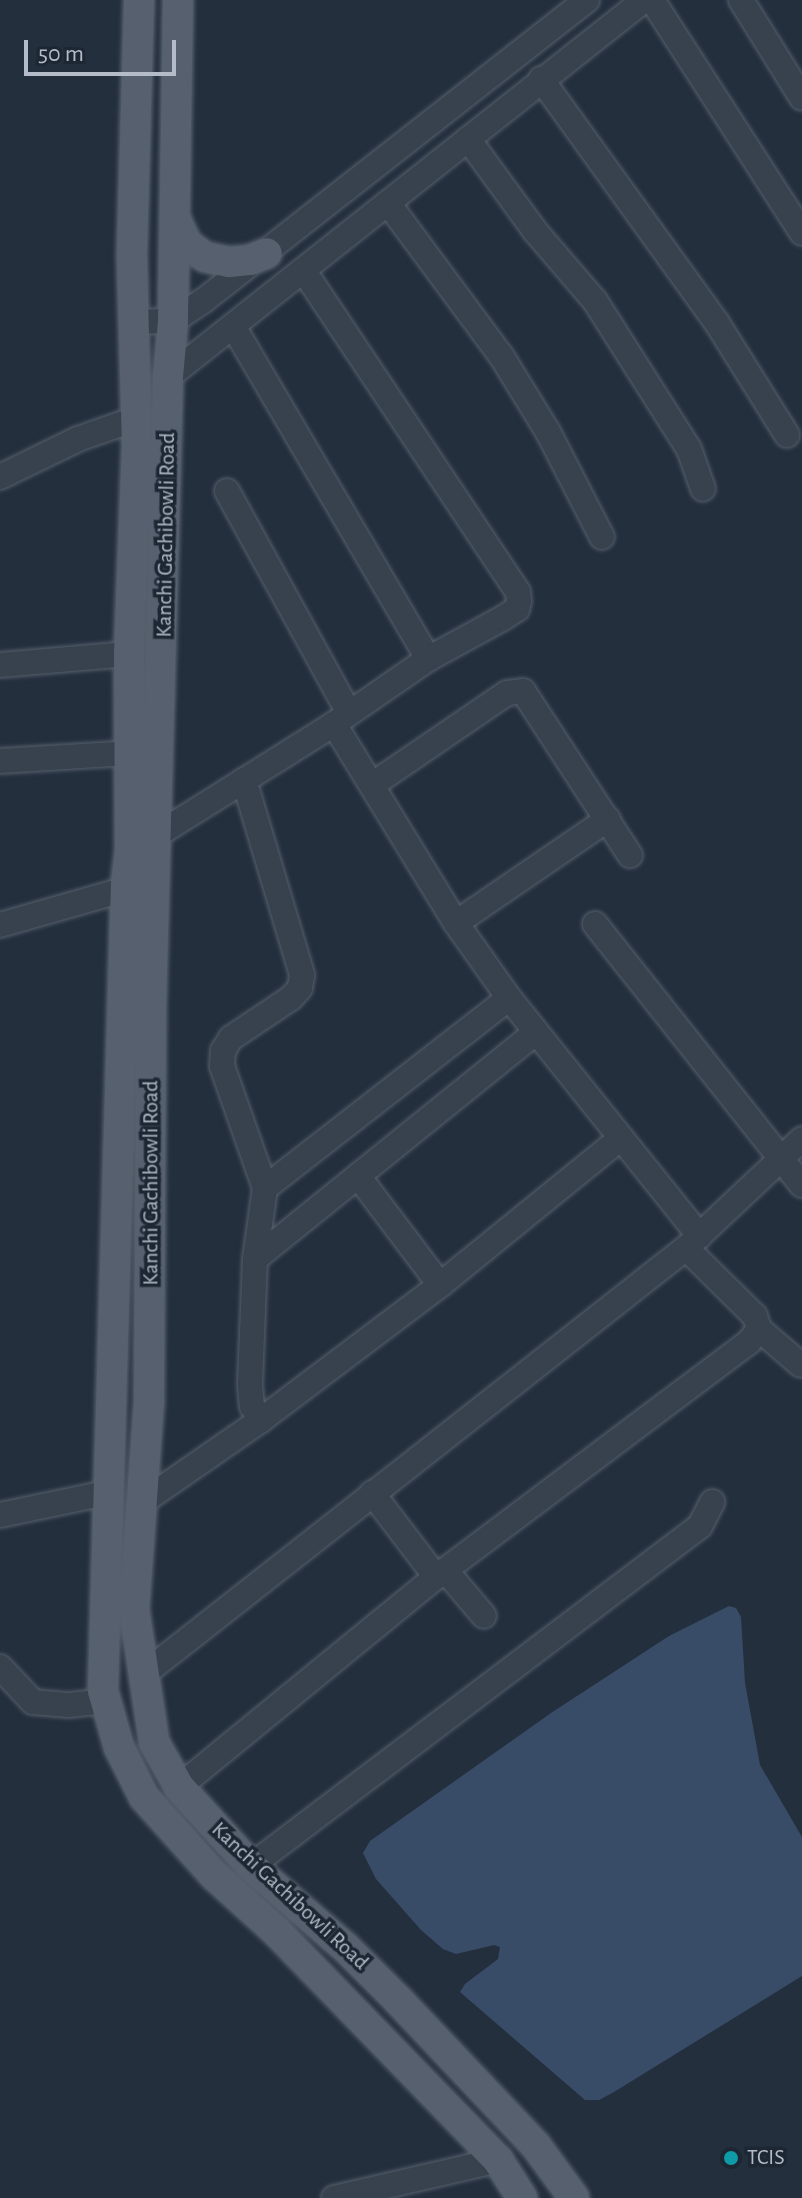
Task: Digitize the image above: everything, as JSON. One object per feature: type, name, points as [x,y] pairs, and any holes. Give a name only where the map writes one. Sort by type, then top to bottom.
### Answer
[{"type":"main road","name":"Kanchi Gachibowli Road","points":[[139,0],[132,258],[136,432],[129,654],[130,851],[126,889],[106,1701],[119,1747],[144,1797],[215,1876],[277,1932],[498,2160],[522,2198]]},
{"type":"main road","name":"Kanchi Gachibowli Road","points":[[178,0],[173,321],[168,377],[169,445],[151,1006],[149,1401],[134,1609],[154,1742],[179,1787],[251,1866],[345,1947],[399,2001],[536,2146],[574,2198]]},
{"type":"main road","points":[[175,218],[187,244],[205,257],[229,262],[250,260],[267,253]]},
{"type":"main road","points":[[136,432],[169,445]]},
{"type":"street","points":[[135,322],[173,321],[267,253],[558,9],[587,0]]},
{"type":"street","points":[[168,377],[644,0]]},
{"type":"street","points":[[652,0],[802,233]]},
{"type":"street","points":[[741,0],[802,98]]},
{"type":"street","points":[[541,79],[699,297],[787,435]]},
{"type":"street","points":[[468,139],[535,231],[595,301],[689,449],[703,489]]},
{"type":"street","points":[[388,203],[502,357],[548,432],[602,537]]},
{"type":"street","points":[[157,835],[428,659],[517,609],[518,592],[303,270]]},
{"type":"street","points":[[233,326],[428,659]]},
{"type":"street","points":[[0,477],[78,439],[136,432]]},
{"type":"street","points":[[227,491],[372,785],[456,923],[535,1033],[621,1138],[693,1242],[755,1316],[759,1329],[801,1365]]},
{"type":"street","points":[[0,665],[129,654]]},
{"type":"street","points":[[372,785],[516,689],[530,697],[630,855]]},
{"type":"street","points":[[0,761],[129,753]]},
{"type":"street","points":[[244,780],[302,975],[300,988],[291,998],[231,1038],[223,1051],[222,1066],[265,1188],[255,1259],[250,1385],[252,1406],[261,1420]]},
{"type":"street","points":[[456,923],[608,819]]},
{"type":"street","points":[[0,925],[126,889]]},
{"type":"street","points":[[595,924],[802,1185]]},
{"type":"street","points":[[265,1188],[369,1111],[509,998]]},
{"type":"street","points":[[255,1259],[535,1033]]},
{"type":"street","points":[[141,1503],[261,1420],[440,1285],[621,1138]]},
{"type":"street","points":[[144,1674],[693,1242],[802,1139]]},
{"type":"street","points":[[358,1176],[440,1285]]},
{"type":"street","points":[[179,1787],[441,1574],[749,1342],[759,1329]]},
{"type":"street","points":[[0,1515],[110,1492]]},
{"type":"street","points":[[372,1493],[441,1574],[484,1616]]},
{"type":"street","points":[[251,1866],[700,1526],[712,1502]]},
{"type":"street","points":[[0,1667],[33,1702],[69,1705],[106,1701]]},
{"type":"street","points":[[334,2198],[498,2160]]},
{"type":"water","points":[[729,1606],[736,1608],[741,1617],[745,1683],[760,1765],[802,1837],[802,1976],[614,2092],[599,2100],[585,2100],[460,1992],[465,1984],[498,1959],[500,1947],[494,1945],[456,1954],[443,1949],[421,1930],[376,1879],[363,1853],[370,1841],[551,1713],[669,1636]]},
{"type":"place","name":"TCIS","points":[[731,2158]]}]
